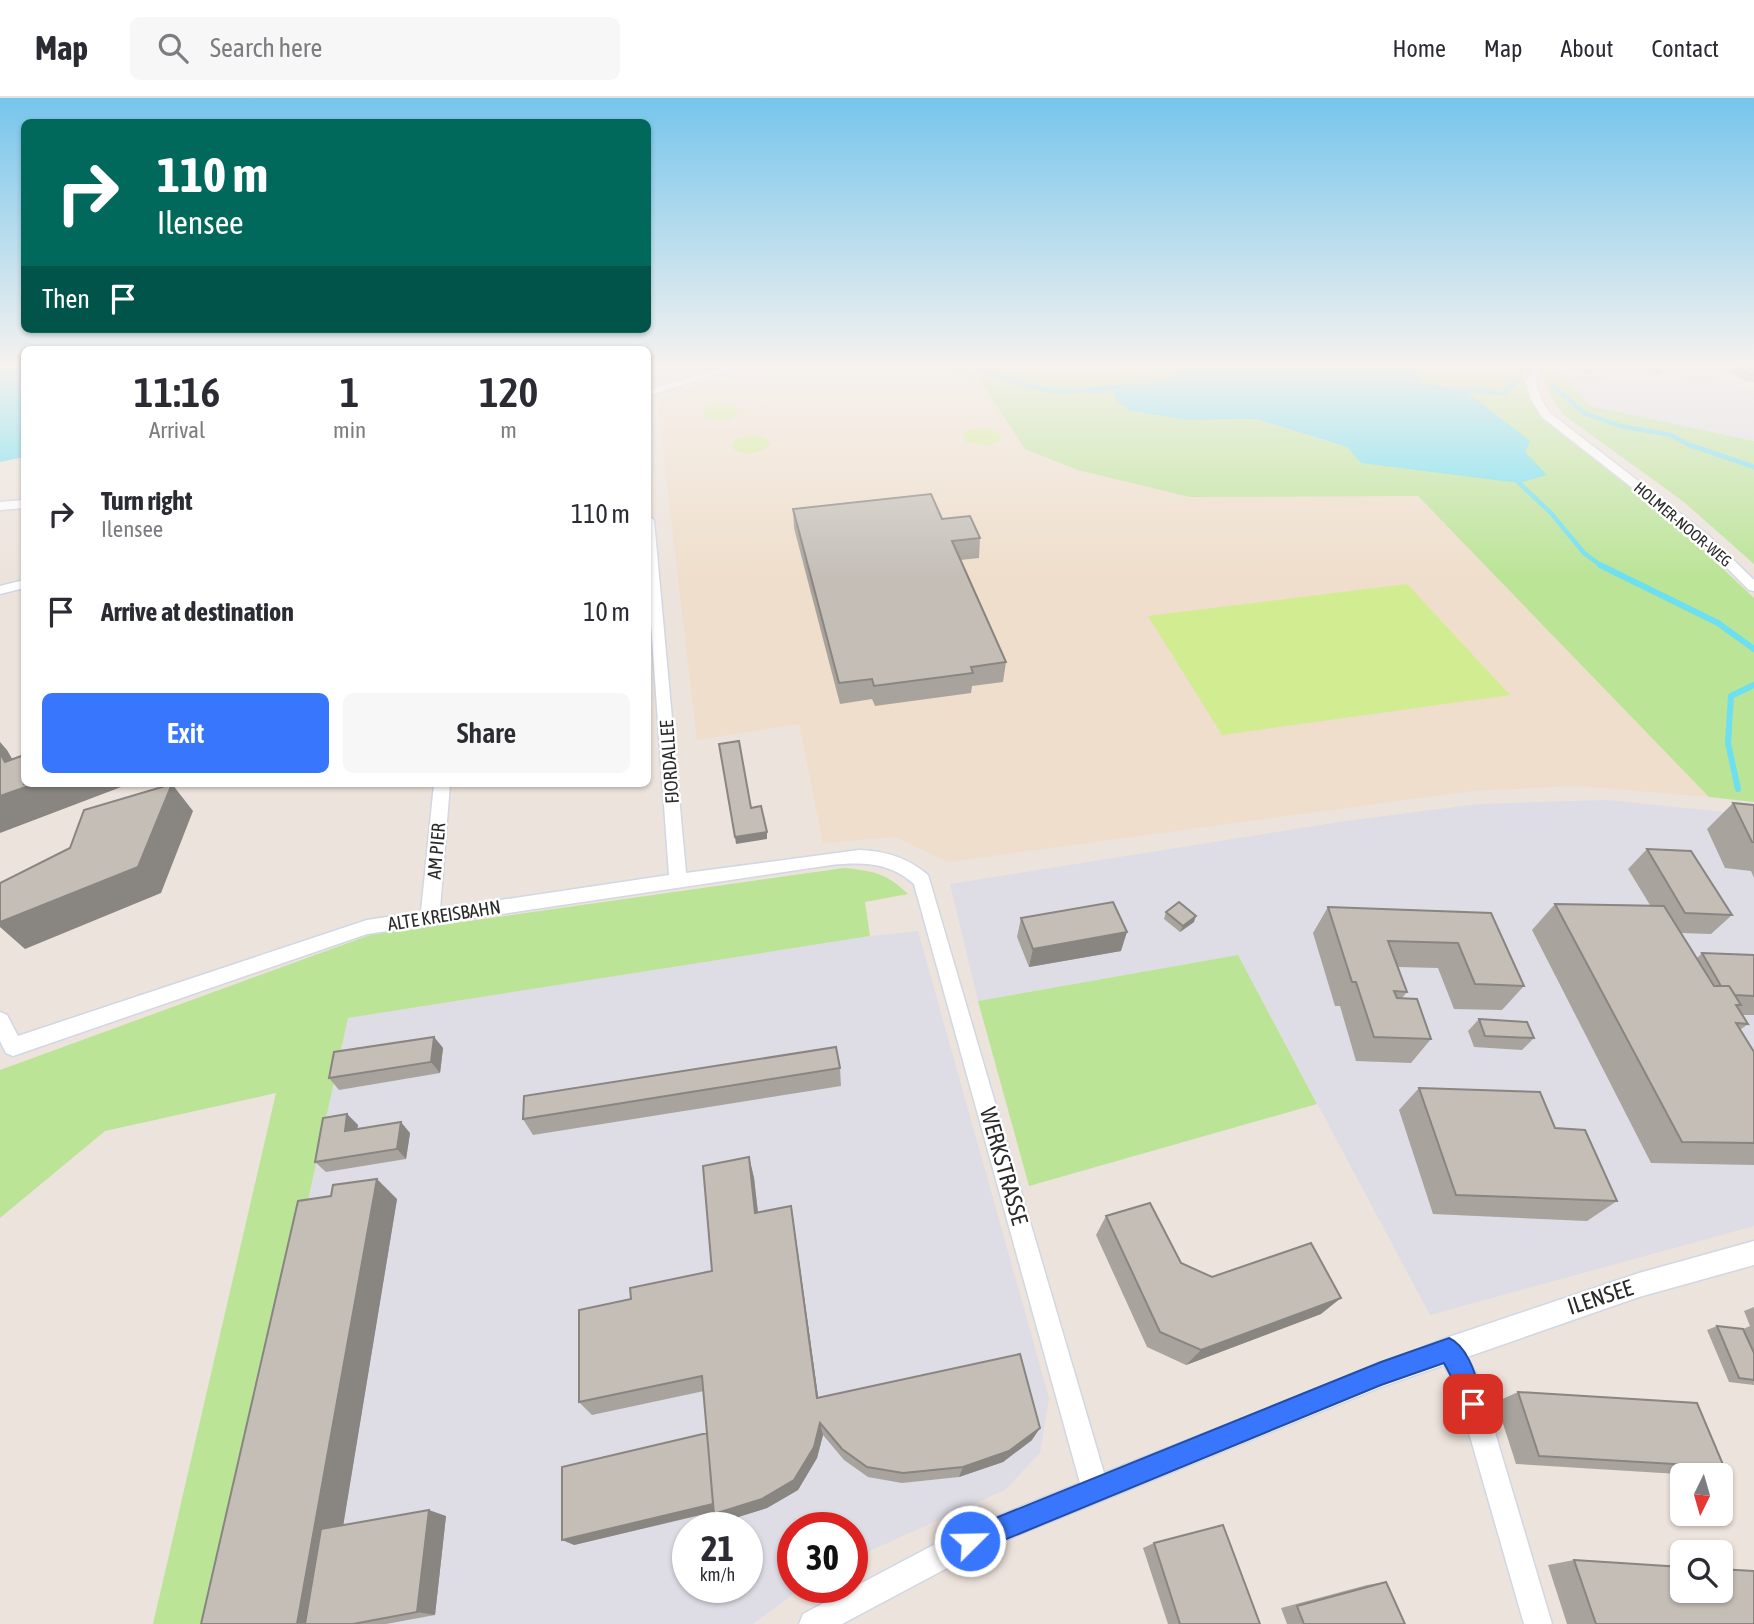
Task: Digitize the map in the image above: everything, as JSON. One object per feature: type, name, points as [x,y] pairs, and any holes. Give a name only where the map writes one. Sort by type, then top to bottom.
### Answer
[{"type":"street","name":"HOLMER-NOOR-WEG","points":[[1572,435],[1703,537],[1754,587]]},
{"type":"street","name":"HOLMER-NOOR-WEG","points":[[1584,435],[1700,523],[1754,574]]},
{"type":"street","points":[[0,506],[21,504]]},
{"type":"street","name":"FJORDALLEE","points":[[651,550],[678,879]]},
{"type":"street","points":[[0,590],[21,585]]},
{"type":"street","name":"AM PIER","points":[[430,918],[442,787]]},
{"type":"street","name":"ALTE KREISBAHN","points":[[0,1021],[13,1047],[368,927],[860,854],[891,858]]},
{"type":"street","name":"WERKSTRASSE","points":[[891,858],[912,869],[922,880],[1095,1489]]},
{"type":"street","name":"ILENSEE","points":[[813,1624],[970,1541],[1381,1374],[1626,1289],[1754,1253]]},
{"type":"street","points":[[1449,1349],[1466,1380],[1538,1624]]},
{"type":"shaded area","points":[[661,435],[1016,435],[1025,449],[1190,497],[1418,496],[1709,797],[1578,786],[1472,791],[948,862],[895,837],[823,843],[799,724],[697,740]]},
{"type":"shaded area","points":[[1727,435],[1754,435],[1754,441]]},
{"type":"shaded area","points":[[1607,800],[1754,815],[1754,1226],[1430,1315],[1238,955],[978,1001],[950,884],[1346,821],[1478,804]]},
{"type":"shaded area","points":[[918,931],[1049,1398],[1040,1453],[1005,1490],[868,1552],[868,1512],[777,1512],[777,1603],[781,1603],[753,1624],[215,1624],[348,1018],[870,936]]},
{"type":"green space","points":[[756,435],[767,438],[770,444],[752,453],[742,452],[732,448],[735,439]]},
{"type":"green space","points":[[964,435],[1000,435],[1000,441],[986,446],[964,441]]},
{"type":"green space","points":[[1016,435],[1309,435],[1347,447],[1371,435],[1565,435],[1656,506],[1754,598],[1754,802],[1709,797],[1418,496],[1190,497],[1078,470],[1025,449]]},
{"type":"green space","points":[[1592,435],[1727,435],[1754,441],[1754,564],[1684,502]]},
{"type":"green space","points":[[1407,584],[1510,695],[1222,735],[1148,616]]},
{"type":"green space","points":[[844,868],[879,874],[893,881],[908,894],[865,902],[870,936],[348,1018],[215,1624],[153,1624],[276,1093],[105,1131],[0,1218],[0,1070],[370,935]]},
{"type":"green space","points":[[1238,955],[1317,1104],[1029,1186],[978,1001]]},
{"type":"water","points":[[0,435],[21,435],[21,458],[0,462]]},
{"type":"water","points":[[1309,435],[1523,435],[1530,441],[1525,452],[1547,475],[1519,483],[1361,463],[1347,447]]},
{"type":"building","points":[[931,494],[942,519],[970,516],[980,538],[952,541],[1006,662],[971,667],[973,673],[874,686],[872,679],[839,683],[793,509]]},
{"type":"building","points":[[739,741],[751,808],[761,806],[767,832],[735,837],[719,744]]},
{"type":"building","points":[[0,753],[5,762],[21,756],[21,787],[26,787],[0,796]]},
{"type":"building","points":[[162,787],[171,787],[138,867],[0,922],[0,883],[70,848],[84,810]]},
{"type":"building","points":[[1733,803],[1754,805],[1754,842],[1752,842]]},
{"type":"building","points":[[1647,849],[1691,851],[1732,915],[1685,913]]},
{"type":"building","points":[[1113,902],[1127,932],[1033,949],[1021,918]]},
{"type":"building","points":[[1179,902],[1196,916],[1183,926],[1166,912]]},
{"type":"building","points":[[1555,904],[1664,906],[1714,986],[1729,986],[1741,1005],[1736,1005],[1748,1024],[1736,1023],[1754,1052],[1754,1143],[1682,1142]]},
{"type":"building","points":[[1328,907],[1491,913],[1524,986],[1475,984],[1458,943],[1388,941],[1407,992],[1394,991],[1397,998],[1417,999],[1431,1039],[1374,1037],[1356,982],[1352,982]]},
{"type":"building","points":[[1702,953],[1754,955],[1754,996],[1735,995],[1729,986],[1721,986]]},
{"type":"building","points":[[1479,1019],[1527,1022],[1534,1038],[1485,1036]]},
{"type":"building","points":[[434,1037],[431,1062],[329,1078],[334,1052]]},
{"type":"building","points":[[836,1047],[840,1068],[523,1119],[524,1096]]},
{"type":"building","points":[[1419,1088],[1540,1092],[1555,1128],[1585,1130],[1617,1201],[1456,1195]]},
{"type":"building","points":[[347,1114],[345,1131],[401,1122],[397,1149],[315,1162],[323,1118]]},
{"type":"building","points":[[749,1157],[755,1213],[791,1206],[817,1398],[1020,1354],[1040,1428],[1009,1451],[963,1467],[903,1473],[867,1467],[842,1449],[820,1423],[814,1447],[794,1480],[762,1499],[714,1512],[702,1376],[579,1402],[579,1310],[631,1299],[630,1288],[712,1271],[703,1166]]},
{"type":"building","points":[[377,1179],[297,1624],[201,1624],[298,1201],[331,1196],[333,1185]]},
{"type":"building","points":[[1150,1203],[1181,1263],[1212,1277],[1311,1243],[1341,1298],[1201,1350],[1160,1332],[1106,1216]]},
{"type":"building","points":[[1717,1326],[1743,1329],[1754,1353],[1754,1380],[1739,1378]]},
{"type":"building","points":[[1518,1392],[1697,1403],[1722,1463],[1670,1464],[1539,1456]]},
{"type":"building","points":[[707,1433],[713,1504],[562,1540],[562,1467]]},
{"type":"building","points":[[429,1510],[417,1612],[353,1624],[305,1624],[321,1529]]},
{"type":"building","points":[[1223,1525],[1260,1624],[1180,1624],[1154,1543]]},
{"type":"building","points":[[1574,1560],[1670,1566],[1670,1603],[1733,1603],[1733,1570],[1754,1571],[1754,1624],[1596,1624]]},
{"type":"building","points":[[1386,1582],[1405,1624],[1304,1624],[1297,1606]]},
{"type":"waterway","points":[[1671,435],[1687,444],[1754,467]]},
{"type":"waterway","points":[[1519,483],[1551,513],[1584,553],[1601,565]]},
{"type":"waterway","points":[[1601,565],[1718,623],[1754,649]]},
{"type":"waterway","points":[[1738,789],[1728,743],[1731,696],[1754,685]]},
{"type":"route","points":[[970,1541],[1449,1349],[1466,1380],[1473,1404]]}]
